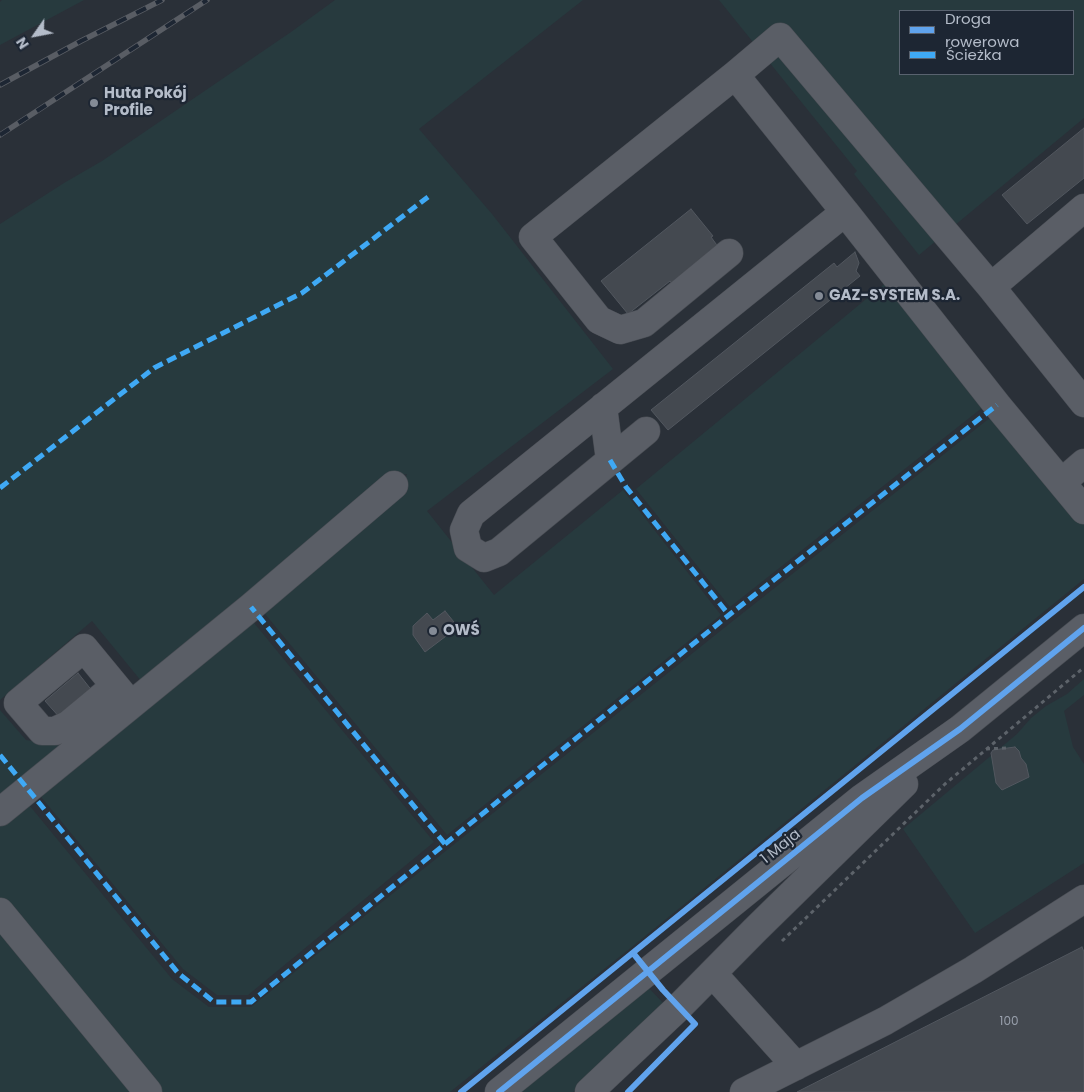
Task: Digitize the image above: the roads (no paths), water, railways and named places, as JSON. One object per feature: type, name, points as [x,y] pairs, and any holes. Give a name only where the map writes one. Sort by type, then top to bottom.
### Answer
[{"type":"street","points":[[729,253],[644,323],[620,330],[599,320],[533,237],[780,37],[991,287],[1084,403]]},
{"type":"street","points":[[735,75],[997,405],[1084,510]]},
{"type":"street","points":[[991,287],[1084,208]]},
{"type":"street","points":[[646,431],[499,552],[484,558],[468,548],[464,530],[471,514],[845,212]]},
{"type":"street","points":[[603,407],[610,460]]},
{"type":"street","points":[[1062,482],[1084,463]]},
{"type":"street","points":[[0,812],[123,696],[251,607],[394,485]]},
{"type":"street","name":"1 Maja","points":[[500,1092],[862,798],[960,729],[1084,628]]},
{"type":"street","name":"1 Maja","points":[[589,1092],[713,974],[960,729]]},
{"type":"street","points":[[744,1092],[885,1022],[973,970],[1084,899]]},
{"type":"street","points":[[0,912],[148,1092]]},
{"type":"street","points":[[713,974],[796,1066]]},
{"type":"railway","points":[[0,85],[162,0]]},
{"type":"railway","points":[[0,135],[207,0]]},
{"type":"place","name":"Huta Pokój Profile","points":[[94,103]]},
{"type":"place","name":"GAZ-SYSTEM S.A.","points":[[819,296]]},
{"type":"place","name":"OWŚ","points":[[433,631]]}]
